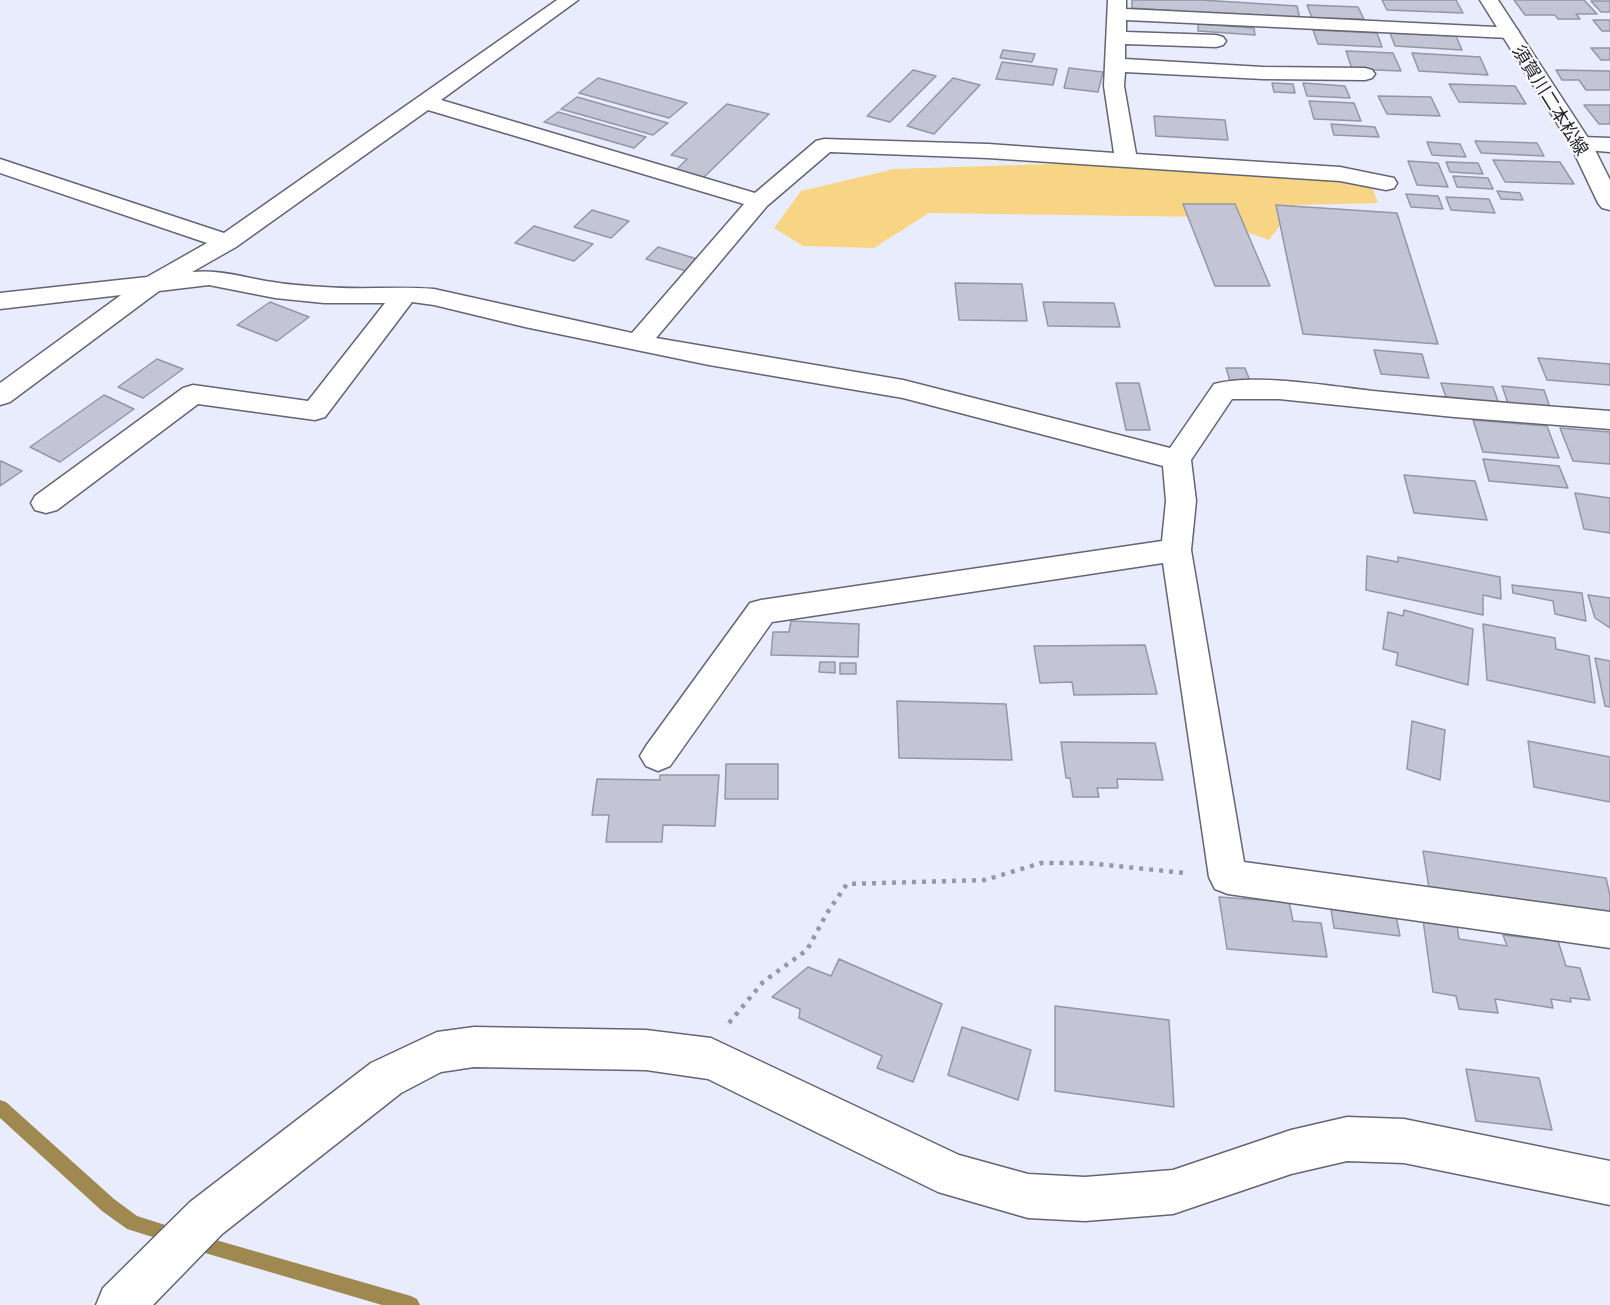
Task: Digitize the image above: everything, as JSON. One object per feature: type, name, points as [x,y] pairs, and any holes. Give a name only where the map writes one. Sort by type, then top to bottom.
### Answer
[{"type":"street","points":[[0,396],[150,286],[227,242],[569,0]]},
{"type":"street","name":"須賀川二本松線","points":[[1489,0],[1581,144],[1610,203]]},
{"type":"street","points":[[1126,159],[1115,76],[1116,7],[1509,32]]},
{"type":"street","points":[[1116,38],[1230,41]]},
{"type":"street","points":[[1115,76],[1263,73],[1365,74]]},
{"type":"street","points":[[1115,76],[1136,87]]},
{"type":"street","points":[[1159,87],[1262,91]]},
{"type":"street","points":[[425,102],[759,201]]},
{"type":"street","points":[[1581,144],[1610,145]]},
{"type":"street","points":[[638,342],[759,201],[824,146],[1126,159],[1340,174],[1386,183]]},
{"type":"street","points":[[0,166],[227,242]]},
{"type":"street","points":[[0,301],[209,278],[275,290],[324,295],[365,297],[405,294],[434,297],[525,319],[709,357],[903,389],[1177,460]]},
{"type":"street","points":[[46,503],[194,394],[315,411],[405,294]]},
{"type":"street","points":[[1610,420],[1454,408],[1279,390],[1224,390],[1177,460],[1181,501],[1176,550],[1228,877],[1610,930]]},
{"type":"street","points":[[658,756],[761,612],[1176,550]]},
{"type":"street","points":[[135,1289],[206,1218],[386,1078],[437,1052],[474,1047],[634,1050],[711,1059],[954,1176],[1028,1196],[1085,1199],[1173,1192],[1291,1152],[1347,1140],[1404,1141],[1610,1183]]},
{"type":"path","points":[[711,1059],[733,1017],[763,982],[807,950],[847,884],[985,880],[1041,863],[1086,863],[1228,877]]},
{"type":"shaded area","points":[[1080,163],[1370,182],[1378,203],[1295,205],[1269,240],[1206,217],[929,213],[874,248],[803,246],[774,228],[801,191],[894,169]]},
{"type":"building","points":[[1132,0],[1201,0],[1297,6],[1300,19],[1132,8]]},
{"type":"building","points":[[1382,0],[1456,0],[1463,13],[1387,10]]},
{"type":"building","points":[[1514,0],[1584,0],[1597,14],[1576,14],[1580,19],[1558,19],[1555,15],[1525,15]]},
{"type":"building","points":[[1591,1],[1610,1],[1610,12],[1601,12]]},
{"type":"building","points":[[1307,5],[1358,7],[1364,19],[1312,18]]},
{"type":"building","points":[[1593,20],[1610,20],[1610,31],[1602,31]]},
{"type":"building","points":[[1198,24],[1254,28],[1255,35],[1198,31]]},
{"type":"building","points":[[1313,30],[1377,33],[1382,47],[1318,44]]},
{"type":"building","points":[[1390,33],[1456,36],[1462,50],[1395,46]]},
{"type":"building","points":[[1591,48],[1610,48],[1610,60],[1601,60]]},
{"type":"building","points":[[1003,50],[1035,54],[1032,62],[1000,58]]},
{"type":"building","points":[[1346,51],[1393,53],[1401,71],[1352,69]]},
{"type":"building","points":[[1412,53],[1480,57],[1488,75],[1419,71]]},
{"type":"building","points":[[1002,62],[1057,69],[1053,85],[996,79]]},
{"type":"building","points":[[1069,68],[1103,72],[1098,92],[1064,88]]},
{"type":"building","points":[[913,70],[936,76],[890,122],[867,116]]},
{"type":"building","points":[[1556,70],[1610,71],[1610,90],[1586,90],[1579,80],[1562,80]]},
{"type":"building","points":[[598,78],[687,103],[669,118],[579,93]]},
{"type":"building","points":[[953,78],[980,85],[934,134],[907,126]]},
{"type":"building","points":[[1272,83],[1293,84],[1295,93],[1274,92]]},
{"type":"building","points":[[1303,83],[1345,86],[1350,98],[1307,96]]},
{"type":"building","points":[[1449,84],[1515,86],[1526,104],[1459,102]]},
{"type":"building","points":[[1378,96],[1431,97],[1440,116],[1387,114]]},
{"type":"building","points":[[577,97],[668,123],[653,135],[561,109]]},
{"type":"building","points":[[1309,101],[1354,103],[1361,121],[1314,119]]},
{"type":"building","points":[[727,104],[769,114],[703,178],[675,171],[687,159],[671,155]]},
{"type":"building","points":[[1584,105],[1610,105],[1610,124],[1599,124]]},
{"type":"building","points":[[558,112],[646,137],[634,148],[544,122]]},
{"type":"building","points":[[1154,116],[1225,120],[1228,140],[1156,136]]},
{"type":"building","points":[[1331,124],[1375,127],[1379,137],[1334,135]]},
{"type":"building","points":[[1475,141],[1537,143],[1544,156],[1481,153]]},
{"type":"building","points":[[1427,142],[1460,144],[1466,157],[1432,155]]},
{"type":"building","points":[[1493,160],[1560,162],[1574,184],[1505,182]]},
{"type":"building","points":[[1408,161],[1438,163],[1448,187],[1417,185]]},
{"type":"building","points":[[1446,162],[1478,163],[1483,174],[1450,172]]},
{"type":"building","points":[[1453,176],[1488,178],[1493,189],[1457,187]]},
{"type":"building","points":[[1497,191],[1520,193],[1523,200],[1501,199]]},
{"type":"building","points":[[1406,194],[1438,196],[1443,209],[1411,207]]},
{"type":"building","points":[[1446,197],[1489,199],[1495,213],[1451,210]]},
{"type":"building","points":[[1183,204],[1235,204],[1270,286],[1215,286]]},
{"type":"building","points":[[1276,205],[1397,213],[1438,344],[1303,334]]},
{"type":"building","points":[[592,210],[629,221],[611,238],[574,227]]},
{"type":"building","points":[[534,226],[593,244],[574,261],[515,243]]},
{"type":"building","points":[[658,247],[697,259],[686,271],[646,259]]},
{"type":"building","points":[[955,283],[1022,284],[1027,321],[959,320]]},
{"type":"building","points":[[270,302],[309,317],[277,341],[237,325]]},
{"type":"building","points":[[1043,302],[1114,303],[1120,327],[1048,326]]},
{"type":"building","points":[[1374,350],[1422,354],[1429,378],[1381,374]]},
{"type":"building","points":[[1538,358],[1610,364],[1610,385],[1547,380]]},
{"type":"building","points":[[157,359],[183,369],[143,398],[118,387]]},
{"type":"building","points":[[1226,368],[1245,368],[1250,381],[1230,381]]},
{"type":"building","points":[[1116,383],[1139,383],[1150,430],[1126,430]]},
{"type":"building","points":[[1441,383],[1493,387],[1500,407],[1448,403]]},
{"type":"building","points":[[1502,386],[1544,390],[1551,410],[1509,406]]},
{"type":"building","points":[[104,395],[134,409],[60,462],[30,447]]},
{"type":"building","points":[[1473,420],[1547,426],[1559,458],[1483,452]]},
{"type":"building","points":[[1560,428],[1610,432],[1610,464],[1573,461]]},
{"type":"building","points":[[1483,459],[1559,466],[1568,488],[1489,481]]},
{"type":"building","points":[[0,462],[22,471],[0,486]]},
{"type":"building","points":[[1404,475],[1475,481],[1487,520],[1414,513]]},
{"type":"building","points":[[1575,493],[1610,498],[1610,533],[1584,529]]},
{"type":"building","points":[[1367,556],[1398,562],[1398,557],[1500,577],[1501,599],[1483,595],[1483,615],[1366,590]]},
{"type":"building","points":[[1512,585],[1582,593],[1586,621],[1555,614],[1553,601],[1513,593]]},
{"type":"building","points":[[1588,595],[1610,598],[1610,628],[1595,618]]},
{"type":"building","points":[[1404,610],[1473,629],[1468,685],[1396,665],[1398,653],[1383,649],[1388,612],[1403,616]]},
{"type":"building","points":[[791,621],[859,624],[858,657],[771,655],[773,632],[789,632]]},
{"type":"building","points":[[1483,624],[1555,638],[1556,649],[1589,656],[1595,703],[1487,680]]},
{"type":"building","points":[[1145,645],[1157,694],[1074,695],[1072,682],[1040,683],[1034,646]]},
{"type":"building","points":[[1595,658],[1610,661],[1610,707],[1605,706]]},
{"type":"building","points":[[820,662],[835,662],[835,673],[819,672]]},
{"type":"building","points":[[840,663],[856,663],[856,674],[840,674]]},
{"type":"building","points":[[897,701],[1006,704],[1012,760],[899,758]]},
{"type":"building","points":[[1412,721],[1445,730],[1440,780],[1407,769]]},
{"type":"building","points":[[1528,741],[1610,757],[1610,802],[1534,787]]},
{"type":"building","points":[[1061,742],[1155,743],[1163,780],[1117,779],[1118,788],[1097,788],[1099,797],[1073,797],[1070,778],[1066,778]]},
{"type":"building","points":[[726,764],[778,764],[778,799],[725,799]]},
{"type":"building","points":[[660,775],[719,775],[715,826],[663,825],[662,842],[606,842],[609,815],[592,815],[597,779],[660,780]]},
{"type":"building","points":[[1423,851],[1606,878],[1610,895],[1610,917],[1429,888]]},
{"type":"building","points":[[1219,897],[1289,902],[1293,921],[1321,923],[1327,957],[1227,949]]},
{"type":"building","points":[[1330,903],[1395,911],[1400,936],[1334,928]]},
{"type":"building","points":[[1423,920],[1457,925],[1459,939],[1507,946],[1503,935],[1558,941],[1566,966],[1580,968],[1590,1000],[1570,998],[1571,1002],[1551,999],[1553,1008],[1495,999],[1498,1013],[1459,1009],[1456,996],[1433,992]]},
{"type":"building","points":[[839,959],[942,1004],[913,1082],[877,1068],[882,1056],[799,1018],[800,1009],[772,997],[808,967],[831,976]]},
{"type":"building","points":[[1055,1006],[1169,1020],[1174,1107],[1055,1091]]},
{"type":"building","points":[[962,1027],[1031,1050],[1018,1100],[948,1075]]},
{"type":"building","points":[[1466,1069],[1539,1078],[1552,1130],[1476,1121]]},
{"type":"waterway","points":[[0,1108],[108,1205],[133,1223],[175,1236]]},
{"type":"waterway","points":[[195,1242],[411,1305]]}]
